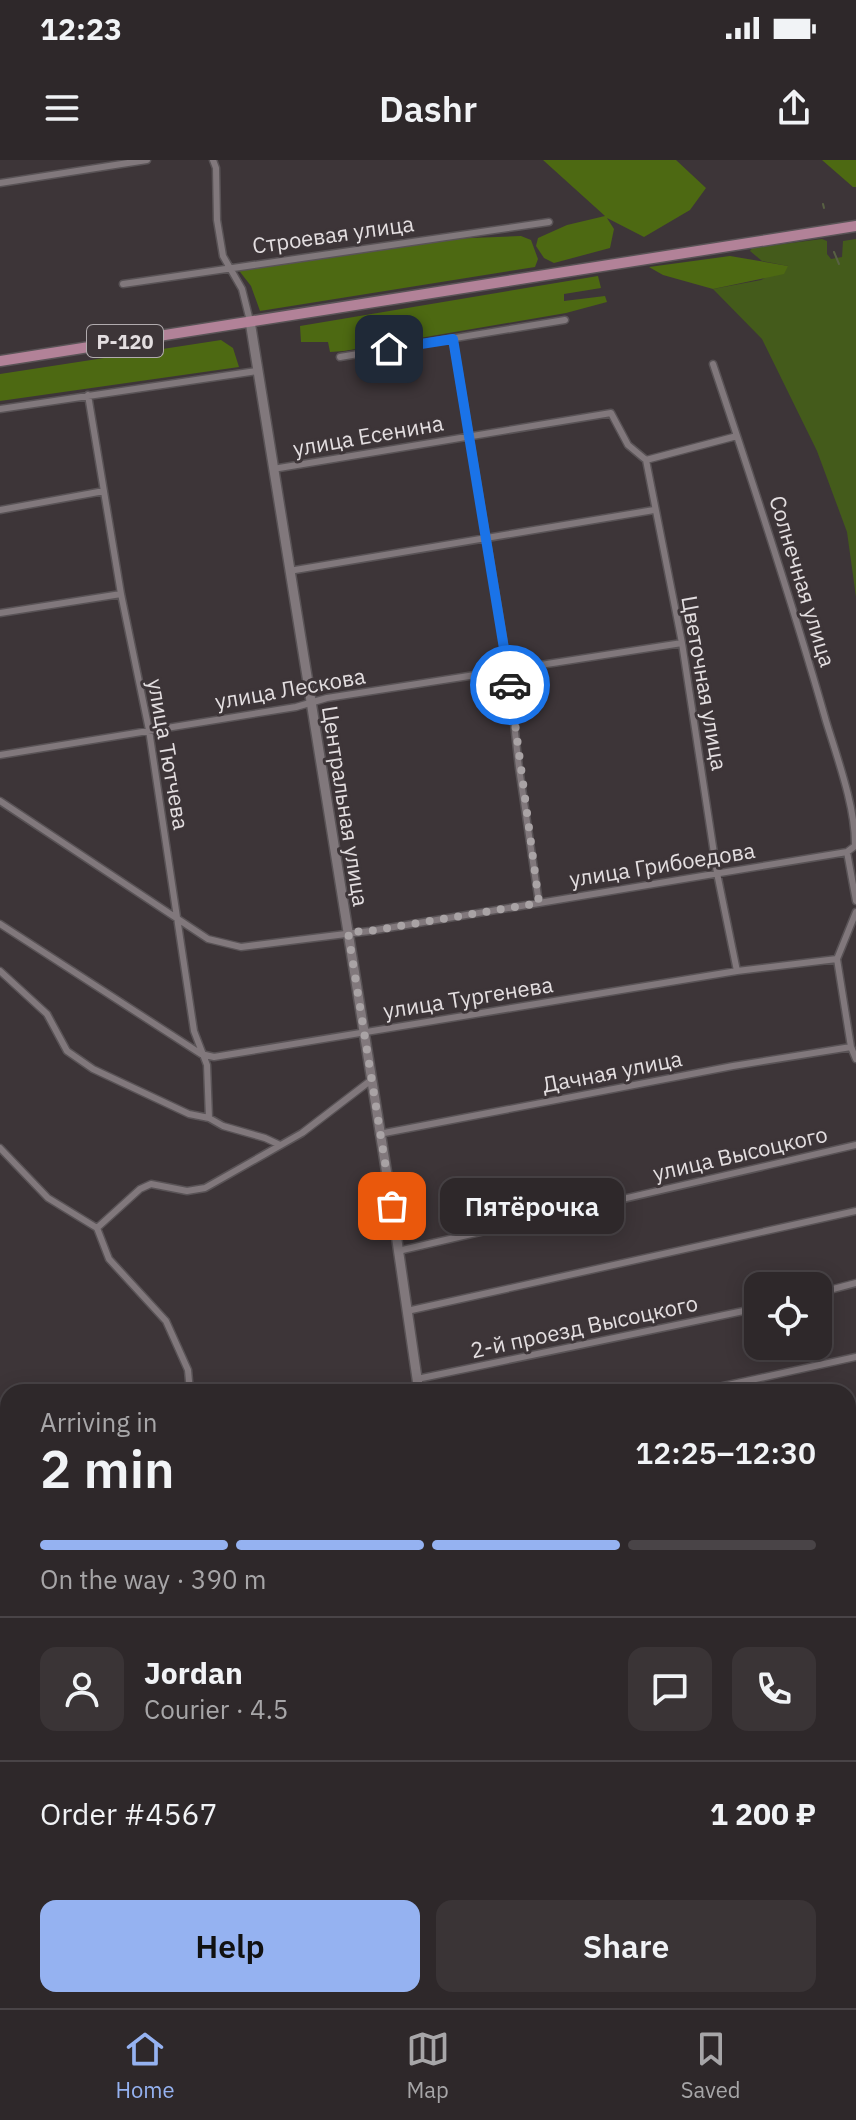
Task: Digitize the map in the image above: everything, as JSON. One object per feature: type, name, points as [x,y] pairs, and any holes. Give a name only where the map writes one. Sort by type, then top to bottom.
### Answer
[{"type":"main road","name":"Р-120","points":[[0,361],[856,226]]},
{"type":"street","points":[[0,183],[147,160]]},
{"type":"street","points":[[213,160],[223,256],[242,289],[250,321]]},
{"type":"street","name":"Строевая улица","points":[[123,284],[549,222]]},
{"type":"street","points":[[340,357],[565,320]]},
{"type":"street","name":"Центральная улица","points":[[250,321],[418,1384]]},
{"type":"street","points":[[453,339],[508,669],[539,903]]},
{"type":"street","name":"Солнечная улица","points":[[713,364],[777,552],[846,790],[856,835],[855,846],[847,852],[856,901]]},
{"type":"street","points":[[0,409],[257,371]]},
{"type":"street","name":"улица Тютчева","points":[[88,395],[121,594],[149,730],[194,1031],[207,1065],[209,1118]]},
{"type":"street","name":"улица Есенина","points":[[273,469],[611,413],[628,445],[646,460]]},
{"type":"street","points":[[646,460],[737,436]]},
{"type":"street","name":"Цветочная улица","points":[[646,460],[682,643],[717,873],[737,971]]},
{"type":"street","points":[[0,510],[104,491]]},
{"type":"street","points":[[289,571],[654,510]]},
{"type":"street","points":[[0,613],[121,594]]},
{"type":"street","name":"улица Лескова","points":[[0,755],[327,698],[682,643]]},
{"type":"street","name":"улица Грибоедова","points":[[0,801],[208,939],[241,947],[370,931],[847,852]]},
{"type":"street","points":[[856,912],[837,959],[851,1047],[856,1059]]},
{"type":"street","points":[[0,924],[201,1054]]},
{"type":"street","name":"улица Тургенева","points":[[201,1054],[214,1057],[737,971],[837,959]]},
{"type":"street","points":[[0,971],[47,1014],[67,1051],[93,1069],[189,1114],[209,1118],[223,1126],[280,1145]]},
{"type":"street","name":"Дачная улица","points":[[379,1134],[733,1066],[851,1047]]},
{"type":"street","points":[[97,1228],[140,1189],[151,1184],[187,1191],[205,1188],[302,1133],[370,1081]]},
{"type":"street","name":"улица Высоцкого","points":[[398,1251],[856,1145]]},
{"type":"street","points":[[0,1148],[48,1198],[97,1228],[109,1259],[166,1321],[188,1370],[189,1384]]},
{"type":"street","points":[[407,1311],[856,1211]]},
{"type":"street","points":[[832,1289],[856,1283]]},
{"type":"street","name":"2-й проезд Высоцкого","points":[[417,1379],[744,1311]]},
{"type":"street","points":[[733,1384],[856,1357]]},
{"type":"green space","points":[[543,160],[676,160],[706,188],[690,210],[644,237],[607,218],[614,229],[610,248],[554,263],[544,258],[536,246],[538,238],[567,225],[605,216]]},
{"type":"green space","points":[[822,160],[856,160],[856,187],[853,187]]},
{"type":"green space","points":[[521,236],[531,240],[538,259],[535,267],[260,311],[251,286],[237,268],[446,239]]},
{"type":"green space","points":[[822,239],[827,241],[827,254],[831,259],[842,257],[843,241],[856,239],[856,597],[847,532],[817,451],[762,339],[713,289],[761,280],[788,266],[762,261],[750,251],[752,248]]},
{"type":"green space","points":[[730,256],[788,266],[784,274],[713,289],[663,275],[649,267]]},
{"type":"green space","points":[[598,276],[601,288],[564,294],[564,301],[605,296],[607,302],[566,313],[344,351],[330,352],[328,342],[301,342],[300,326]]},
{"type":"green space","points":[[221,340],[233,348],[239,367],[0,401],[0,374]]},
{"type":"waterway","points":[[823,204],[824,208]]},
{"type":"waterway","points":[[834,252],[839,264]]},
{"type":"way so far","points":[[392,1206],[348,932],[539,903],[510,685]]},
{"type":"place","name":"Пятёрочка","points":[[392,1206]]},
{"type":"route","points":[[389,349],[453,339],[510,685]]}]
